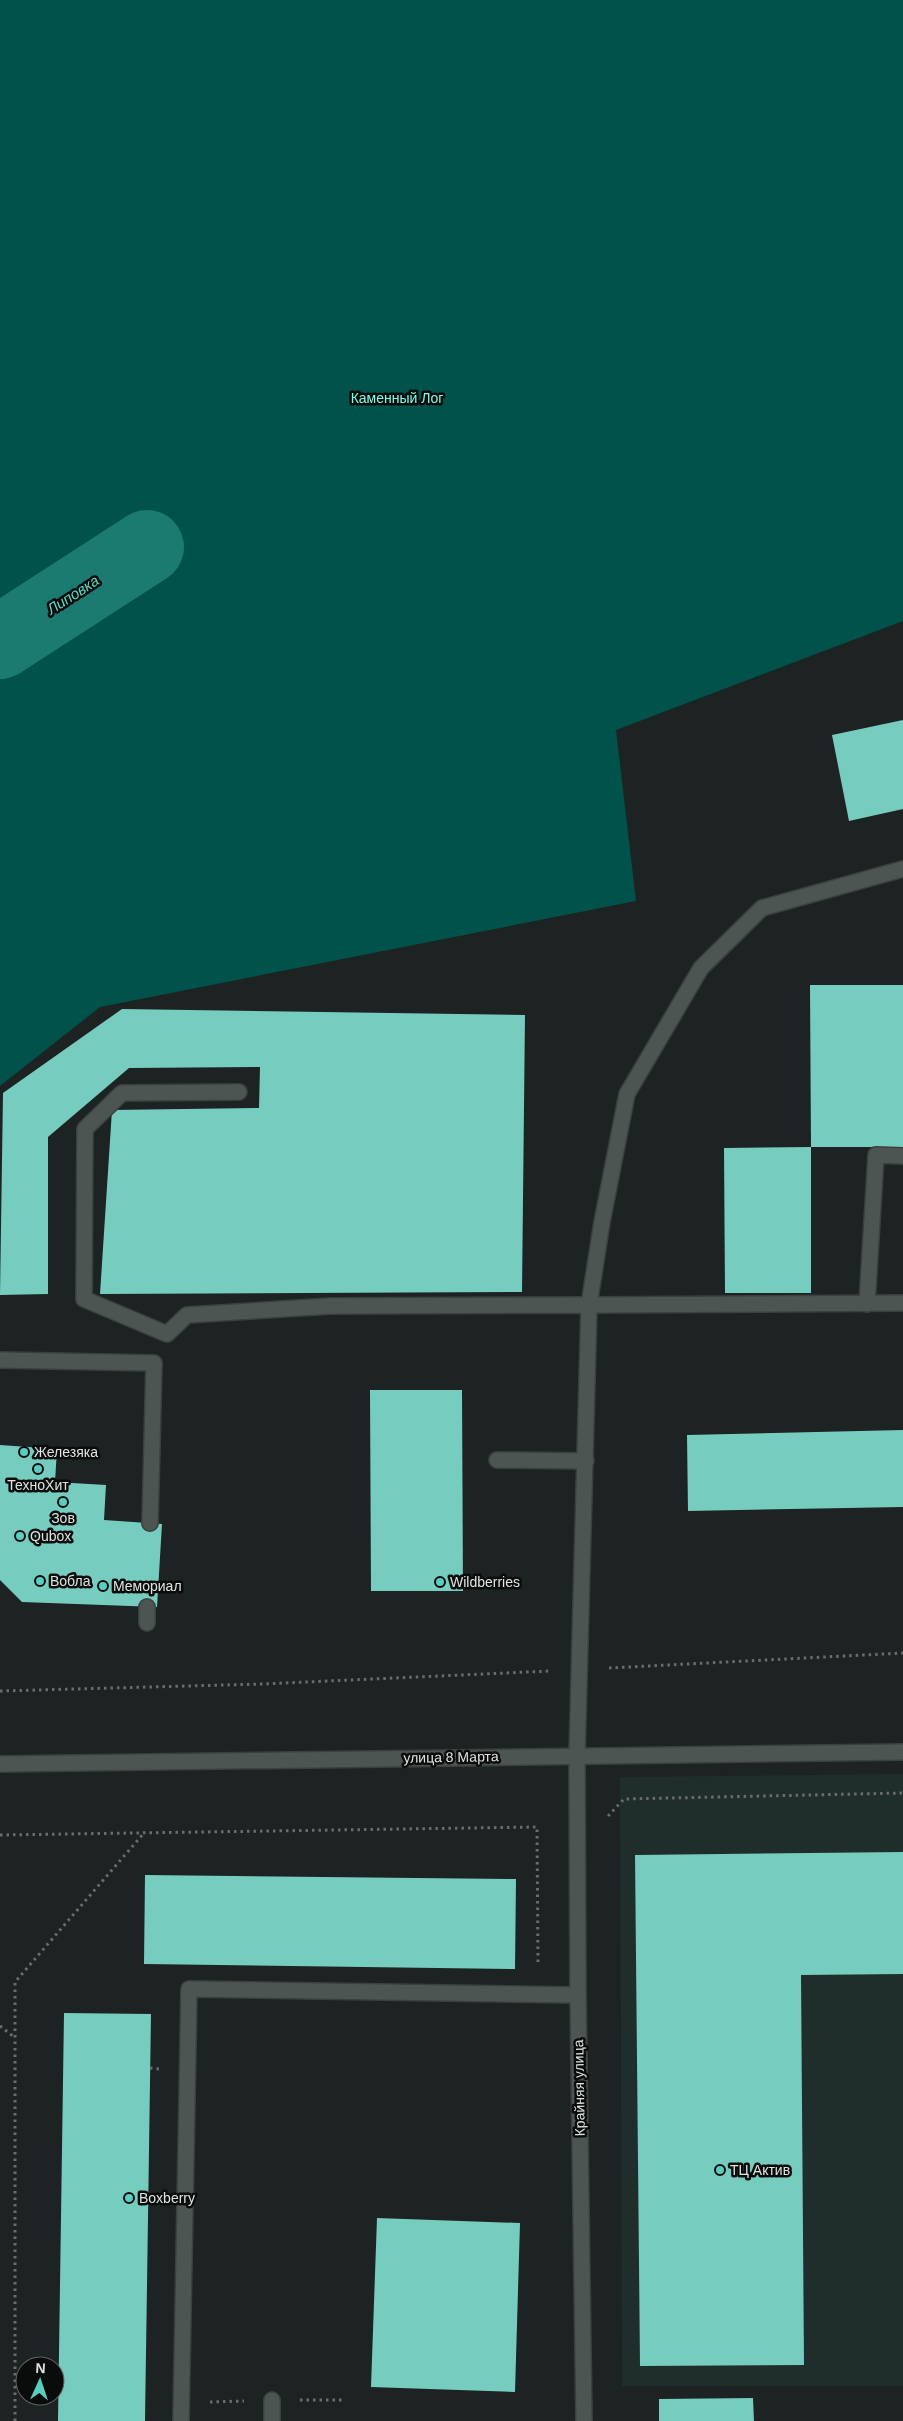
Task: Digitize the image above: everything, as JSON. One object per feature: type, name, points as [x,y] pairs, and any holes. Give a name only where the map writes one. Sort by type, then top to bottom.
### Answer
[{"type":"street","name":"Крайняя улица","points":[[584,2421],[578,1995],[577,1755],[589,1306],[602,1222],[626,1094],[700,968],[762,908],[903,870]]},
{"type":"street","points":[[239,1092],[122,1093],[85,1129],[84,1299],[167,1334],[187,1315],[331,1306],[903,1303]]},
{"type":"street","points":[[867,1304],[876,1156],[903,1156]]},
{"type":"street","points":[[0,1360],[154,1363],[150,1523]]},
{"type":"street","points":[[497,1460],[586,1461]]},
{"type":"street","points":[[147,1607],[147,1623]]},
{"type":"street","name":"улица 8 Марта","points":[[0,1764],[903,1752]]},
{"type":"street","points":[[182,2421],[189,1989],[578,1995]]},
{"type":"street","points":[[272,2400],[272,2421]]},
{"type":"path","points":[[0,1691],[262,1684],[903,1653]]},
{"type":"path","points":[[607,1819],[609,1813],[624,1799],[903,1793]]},
{"type":"path","points":[[0,1835],[537,1827],[539,1995]]},
{"type":"path","points":[[15,2421],[15,1982],[144,1833]]},
{"type":"path","points":[[0,2026],[15,2037]]},
{"type":"shaded area","points":[[903,1774],[903,2386],[622,2386],[620,1777]]},
{"type":"green space","name":"Каменный Лог","points":[[0,0],[903,0],[903,621],[616,730],[636,901],[100,1007],[0,1086]]},
{"type":"building","points":[[903,720],[903,809],[849,821],[832,735]]},
{"type":"building","points":[[810,985],[903,985],[903,1147],[811,1147]]},
{"type":"building","points":[[122,1009],[525,1015],[522,1292],[100,1294],[112,1110],[259,1108],[260,1067],[129,1068],[48,1137],[48,1294],[0,1295],[3,1093]]},
{"type":"building","points":[[811,1147],[811,1293],[725,1293],[724,1148]]},
{"type":"building","points":[[370,1390],[462,1390],[463,1591],[371,1591]]},
{"type":"building","points":[[903,1430],[903,1507],[688,1511],[687,1435]]},
{"type":"building","points":[[0,1445],[57,1449],[55,1482],[106,1485],[104,1520],[162,1524],[157,1607],[22,1602],[0,1580]]},
{"type":"building","name":"ТЦ Актив","points":[[903,1852],[903,1974],[801,1975],[804,2365],[640,2366],[635,1855]]},
{"type":"building","points":[[145,1875],[516,1879],[515,1969],[144,1964]]},
{"type":"building","points":[[64,2013],[151,2014],[145,2421],[58,2421],[58,2406],[65,2406],[65,2356],[59,2356]]},
{"type":"building","points":[[377,2218],[520,2223],[515,2392],[371,2387]]},
{"type":"building","points":[[753,2398],[754,2421],[659,2421],[659,2399]]},
{"type":"waterway","name":"Липовка","points":[[0,642],[147,547]]},
{"type":"place","name":"Железяка","points":[[24,1452]]},
{"type":"place","name":"ТехноХит","points":[[38,1469]]},
{"type":"place","name":"Зов","points":[[63,1502]]},
{"type":"place","name":"Qubox","points":[[20,1536]]},
{"type":"place","name":"Вобла","points":[[40,1581]]},
{"type":"place","name":"Wildberries","points":[[440,1582]]},
{"type":"place","name":"Мемориал","points":[[103,1586]]},
{"type":"place","name":"ТЦ Актив","points":[[720,2170]]},
{"type":"place","name":"Boxberry","points":[[129,2198]]}]
